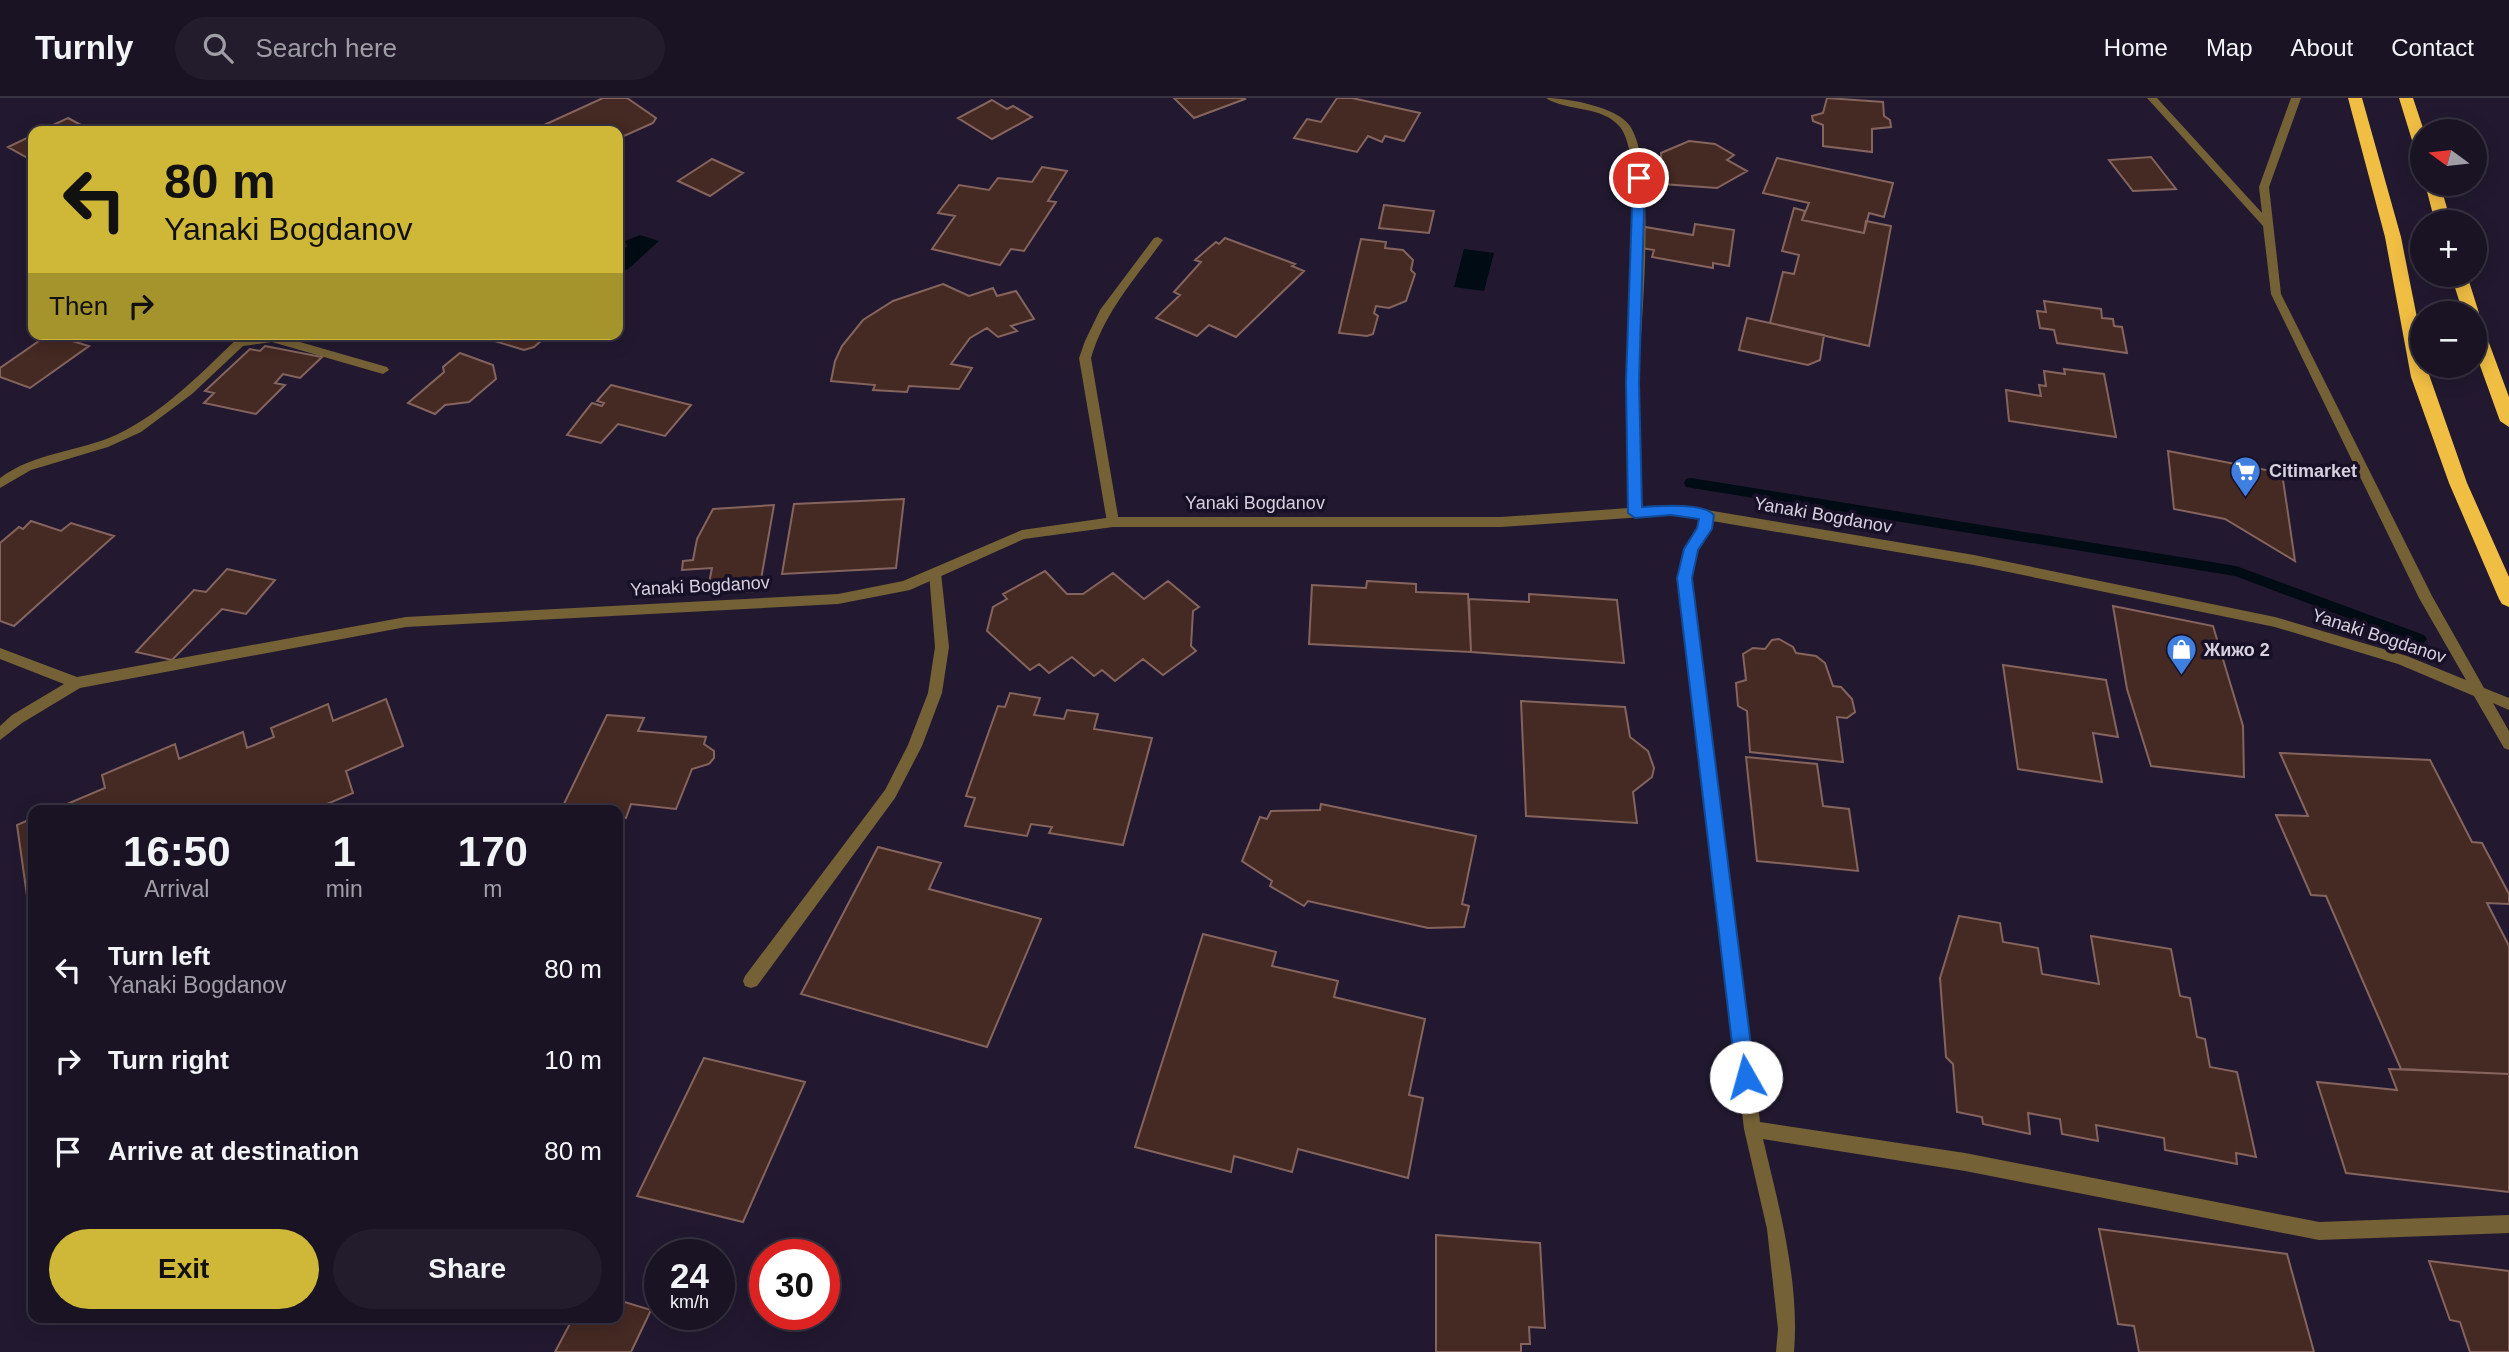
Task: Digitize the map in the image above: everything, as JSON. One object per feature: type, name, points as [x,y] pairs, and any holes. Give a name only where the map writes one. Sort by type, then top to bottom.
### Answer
[{"type":"highway","points":[[2356,98],[2393,237],[2420,377],[2458,483],[2509,599]]},
{"type":"highway","points":[[2406,98],[2412,119]]},
{"type":"highway","points":[[2487,360],[2509,421]]},
{"type":"street","points":[[1551,98],[1610,117],[1625,127],[1632,140],[1639,178],[1632,382],[1635,513]]},
{"type":"street","points":[[2152,98],[2266,225]]},
{"type":"street","points":[[2296,98],[2264,187],[2266,225],[2276,294],[2426,598],[2509,744]]},
{"type":"street","points":[[1113,522],[1084,358],[1090,335],[1103,314],[1158,240]]},
{"type":"street","points":[[0,484],[25,467],[103,444],[136,429],[242,340]]},
{"type":"street","points":[[238,344],[261,340]]},
{"type":"street","points":[[279,340],[383,370]]},
{"type":"street","name":"Yanaki Bogdanov","points":[[77,683],[406,622],[838,598],[905,586],[1022,535],[1113,522],[1501,522],[1671,510],[1974,560],[2275,622],[2402,660],[2509,705]]},
{"type":"street","points":[[1707,515],[1704,529],[1691,549],[1685,578],[1752,1129],[1776,1228],[1787,1329],[1785,1352]]},
{"type":"street","points":[[751,981],[890,794],[915,746],[935,693],[942,647],[935,573]]},
{"type":"street","points":[[0,653],[77,683]]},
{"type":"street","points":[[0,734],[17,719],[77,683]]},
{"type":"street","points":[[1752,1129],[1965,1162],[2319,1231],[2509,1224]]},
{"type":"shaded area","points":[[640,235],[659,241],[627,270],[623,269],[623,250],[627,246],[625,241]]},
{"type":"shaded area","points":[[1464,249],[1494,253],[1484,291],[1454,287]]},
{"type":"building","points":[[603,98],[627,98],[656,118],[653,123],[624,136],[623,126],[542,126]]},
{"type":"building","points":[[1174,98],[1244,98],[1245,99],[1194,118]]},
{"type":"building","points":[[1337,98],[1352,98],[1420,113],[1404,141],[1385,136],[1382,142],[1368,136],[1357,152],[1294,138],[1307,119],[1321,122]]},
{"type":"building","points":[[1827,98],[1883,102],[1884,116],[1890,120],[1891,127],[1872,129],[1872,152],[1823,146],[1823,125],[1813,121],[1812,116],[1823,113]]},
{"type":"building","points":[[992,100],[1007,109],[1013,106],[1032,117],[992,139],[958,118]]},
{"type":"building","points":[[68,118],[83,126],[51,126]]},
{"type":"building","points":[[28,137],[28,158],[8,147]]},
{"type":"building","points":[[1689,141],[1715,144],[1734,155],[1727,160],[1747,171],[1717,188],[1662,184],[1661,153]]},
{"type":"building","points":[[2151,157],[2176,189],[2133,191],[2109,160]]},
{"type":"building","points":[[1777,158],[1893,183],[1884,217],[1869,213],[1864,233],[1802,220],[1809,203],[1763,193]]},
{"type":"building","points":[[712,159],[743,173],[710,196],[678,181]]},
{"type":"building","points":[[1042,167],[1067,171],[1048,201],[1056,202],[1024,251],[1011,249],[1000,265],[932,249],[955,216],[938,213],[959,185],[989,190],[998,178],[1032,182]]},
{"type":"building","points":[[1384,205],[1434,211],[1429,233],[1379,228]]},
{"type":"building","points":[[1794,208],[1805,211],[1802,220],[1864,233],[1866,221],[1891,226],[1869,346],[1770,323],[1783,272],[1794,274],[1799,255],[1782,251]]},
{"type":"building","points":[[1695,224],[1734,230],[1729,266],[1713,263],[1713,268],[1652,257],[1654,250],[1641,248],[1645,227],[1693,235]]},
{"type":"building","points":[[1225,238],[1295,264],[1292,266],[1304,271],[1236,337],[1209,325],[1197,336],[1156,318],[1180,295],[1174,292],[1201,262],[1195,260]]},
{"type":"building","points":[[1361,239],[1386,242],[1385,248],[1403,250],[1413,260],[1411,270],[1415,274],[1406,301],[1389,308],[1376,306],[1374,313],[1378,316],[1373,334],[1367,336],[1339,333]]},
{"type":"building","points":[[943,284],[969,296],[993,288],[997,296],[1016,291],[1034,319],[1011,326],[1017,331],[998,337],[987,328],[970,338],[951,364],[972,368],[959,389],[909,386],[907,392],[873,390],[875,385],[831,381],[835,361],[842,346],[863,320],[893,301]]},
{"type":"building","points":[[2044,301],[2101,309],[2102,318],[2113,319],[2114,326],[2122,327],[2127,353],[2057,343],[2054,330],[2040,328],[2037,311],[2046,312]]},
{"type":"building","points":[[1747,318],[1824,335],[1820,360],[1808,365],[1739,350]]},
{"type":"building","points":[[40,340],[69,340],[89,346],[30,388],[0,377],[0,368]]},
{"type":"building","points":[[491,340],[542,340],[534,347],[524,350]]},
{"type":"building","points":[[265,346],[322,357],[300,378],[283,374],[275,383],[285,385],[256,414],[204,403],[214,393],[205,391],[250,349],[260,351]]},
{"type":"building","points":[[460,353],[493,365],[496,379],[469,402],[445,405],[435,414],[408,403],[444,372],[443,367]]},
{"type":"building","points":[[2064,369],[2104,374],[2116,437],[2009,421],[2006,390],[2041,396],[2039,385],[2046,386],[2044,371],[2065,374]]},
{"type":"building","points":[[611,385],[691,405],[665,436],[618,424],[601,443],[567,435],[592,403],[602,406],[604,403],[597,401]]},
{"type":"building","points":[[2168,451],[2282,473],[2295,561],[2225,519],[2174,509]]},
{"type":"building","points":[[904,499],[896,568],[782,574],[794,504]]},
{"type":"building","points":[[774,505],[759,591],[707,593],[712,568],[682,570],[683,561],[693,560],[697,539],[713,509]]},
{"type":"building","points":[[31,521],[61,531],[71,523],[114,536],[14,626],[0,621],[0,543]]},
{"type":"building","points":[[227,569],[275,580],[246,614],[222,609],[172,660],[136,652],[194,590],[206,592]]},
{"type":"building","points":[[1045,571],[1067,594],[1083,594],[1113,573],[1144,599],[1168,581],[1199,607],[1193,611],[1191,646],[1196,651],[1163,675],[1143,659],[1115,681],[1102,670],[1094,676],[1072,657],[1049,673],[1039,664],[1030,670],[987,631],[993,607],[1007,599],[1003,594]]},
{"type":"building","points":[[1367,581],[1416,584],[1416,592],[1468,594],[1471,652],[1309,644],[1312,585],[1366,588]]},
{"type":"building","points":[[1529,594],[1617,600],[1624,663],[1471,652],[1469,599],[1529,602]]},
{"type":"building","points":[[2113,606],[2213,626],[2243,726],[2244,777],[2151,766],[2127,689]]},
{"type":"building","points":[[1779,639],[1793,647],[1796,653],[1816,656],[1825,663],[1833,686],[1841,687],[1852,699],[1855,712],[1847,718],[1837,717],[1843,762],[1750,752],[1747,711],[1738,706],[1736,683],[1746,680],[1743,654],[1753,648],[1765,649],[1772,640]]},
{"type":"building","points":[[2003,665],[2106,680],[2118,737],[2093,733],[2102,782],[2018,769]]},
{"type":"building","points":[[1010,693],[1040,698],[1034,715],[1064,719],[1067,710],[1098,714],[1094,729],[1152,738],[1123,845],[1049,833],[1052,827],[1031,824],[1027,836],[965,826],[975,798],[966,796],[998,706],[1005,707]]},
{"type":"building","points":[[386,699],[403,746],[346,771],[353,793],[325,805],[65,805],[105,788],[102,775],[175,744],[179,759],[243,732],[247,748],[274,737],[271,728],[328,704],[333,721]]},
{"type":"building","points":[[1521,701],[1625,707],[1630,737],[1648,751],[1654,768],[1652,777],[1633,792],[1637,823],[1526,816]]},
{"type":"building","points":[[607,715],[644,718],[638,731],[706,737],[704,744],[714,751],[714,758],[709,764],[692,769],[676,809],[631,804],[626,818],[623,818],[623,805],[563,805]]},
{"type":"building","points":[[2280,753],[2430,760],[2472,842],[2482,843],[2509,894],[2509,904],[2487,903],[2509,946],[2509,1074],[2401,1069],[2326,896],[2311,895],[2276,815],[2308,816]]},
{"type":"building","points":[[1746,757],[1817,764],[1823,806],[1849,809],[1858,871],[1757,861]]},
{"type":"building","points":[[1321,804],[1476,836],[1462,904],[1469,906],[1464,927],[1428,928],[1308,901],[1304,906],[1270,886],[1272,881],[1242,861],[1260,817],[1267,819],[1271,811],[1320,810]]},
{"type":"building","points":[[28,820],[28,903],[17,825]]},
{"type":"building","points":[[878,847],[941,863],[929,889],[1041,919],[987,1047],[801,994]]},
{"type":"building","points":[[1959,916],[2000,923],[2003,942],[2038,948],[2042,974],[2099,984],[2091,936],[2171,949],[2180,996],[2190,998],[2197,1037],[2205,1039],[2210,1067],[2237,1072],[2256,1157],[2236,1153],[2237,1164],[2165,1150],[2164,1138],[2096,1125],[2098,1141],[2062,1134],[2060,1119],[2028,1113],[2030,1134],[1983,1124],[1982,1117],[1957,1112],[1953,1064],[1946,1057],[1940,978]]},
{"type":"building","points":[[1203,934],[1276,952],[1272,966],[1338,981],[1334,997],[1425,1019],[1409,1095],[1423,1098],[1408,1178],[1298,1149],[1292,1172],[1234,1156],[1231,1172],[1135,1147]]},
{"type":"building","points":[[704,1058],[805,1082],[743,1222],[637,1196]]},
{"type":"building","points":[[2389,1069],[2509,1074],[2509,1192],[2346,1173],[2317,1082],[2397,1090]]},
{"type":"building","points":[[2099,1229],[2287,1254],[2314,1352],[2139,1352],[2134,1326],[2118,1324]]},
{"type":"building","points":[[1436,1235],[1540,1243],[1545,1328],[1529,1327],[1530,1344],[1521,1344],[1521,1352],[1436,1352]]},
{"type":"building","points":[[2429,1261],[2509,1271],[2509,1352],[2470,1352],[2460,1322],[2450,1320]]},
{"type":"building","points":[[623,1302],[644,1308],[644,1325],[631,1352],[555,1352],[570,1323],[623,1323]]},
{"type":"waterway","points":[[1691,483],[2236,571],[2419,639]]},
{"type":"place","name":"Citimarket","points":[[2246,498]]},
{"type":"place","name":"Жижо 2","points":[[2181,677]]},
{"type":"route","points":[[1639,178],[1632,382],[1635,513],[1671,510],[1707,515],[1704,529],[1691,549],[1685,578],[1746,1077]]}]
